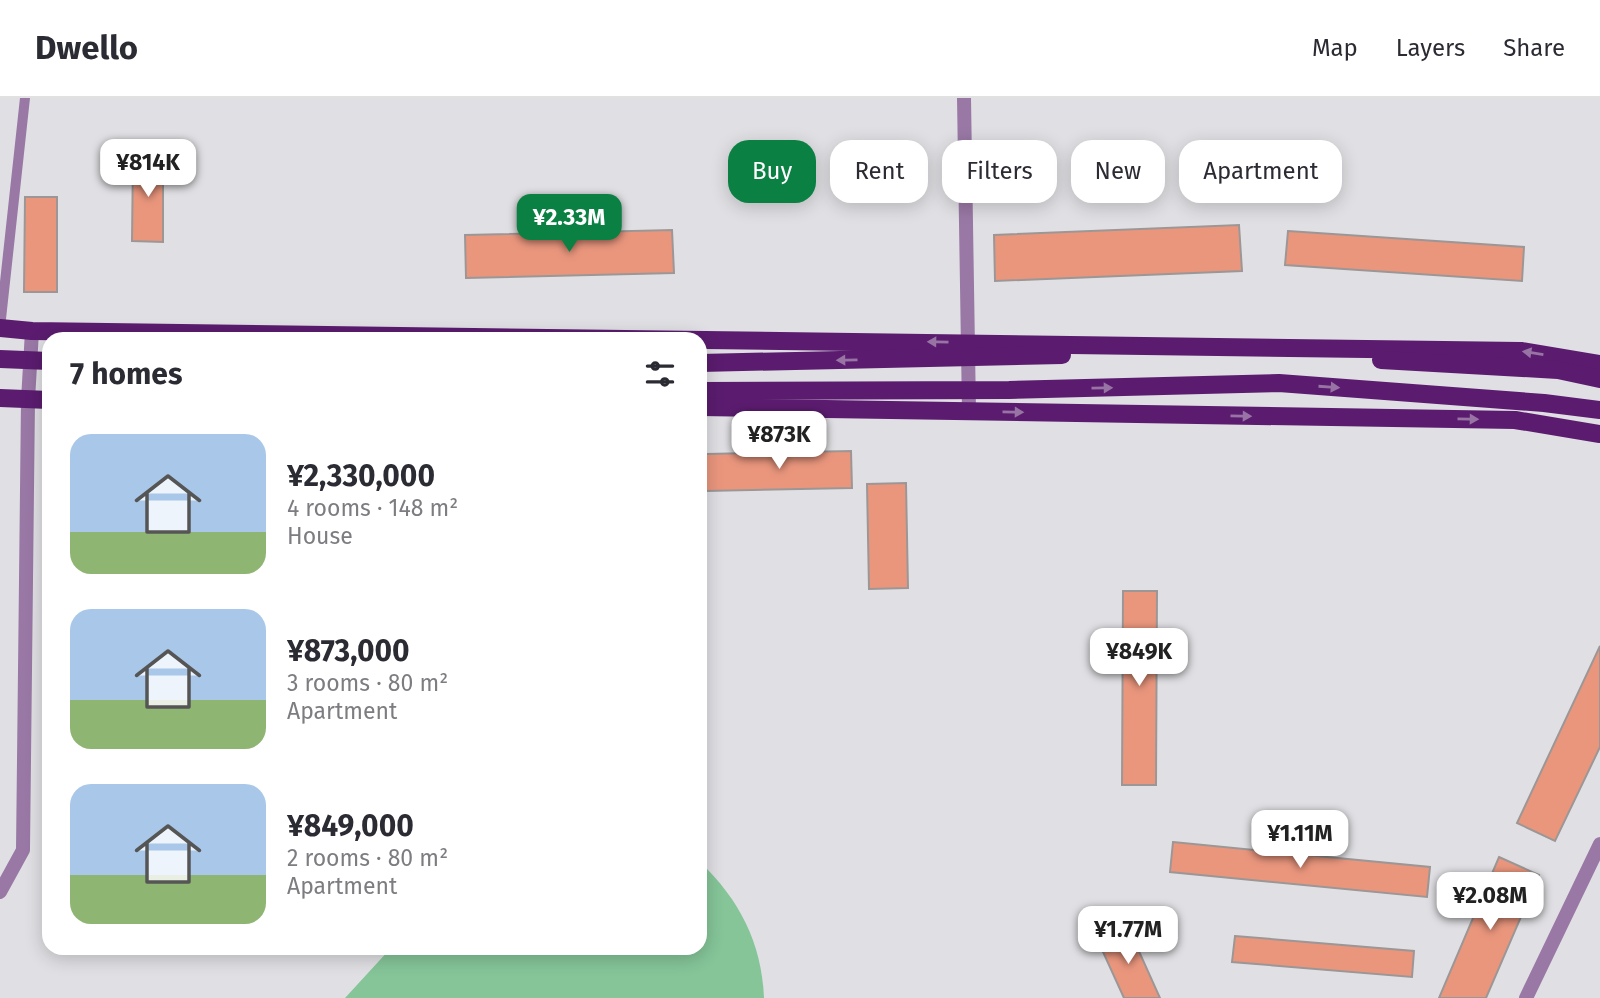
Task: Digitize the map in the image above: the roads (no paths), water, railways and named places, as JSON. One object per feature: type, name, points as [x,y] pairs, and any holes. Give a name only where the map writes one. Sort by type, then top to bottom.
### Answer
[{"type":"main road","points":[[0,328],[117,332]]},
{"type":"main road","points":[[707,339],[1521,351],[1600,364]]},
{"type":"main road","points":[[707,363],[1007,356],[1283,354],[1558,370],[1600,379]]},
{"type":"main road","points":[[0,359],[42,361]]},
{"type":"main road","points":[[707,391],[1009,390],[1279,383],[1544,403],[1600,410]]},
{"type":"main road","points":[[0,389],[42,390]]},
{"type":"main road","points":[[0,398],[42,400]]},
{"type":"main road","points":[[707,407],[1515,420],[1600,434]]},
{"type":"street","points":[[964,98],[969,411]]},
{"type":"street","points":[[0,891],[23,850],[28,400],[32,331]]},
{"type":"street","points":[[1526,998],[1600,844]]},
{"type":"lane","points":[[0,328],[25,98]]}]
